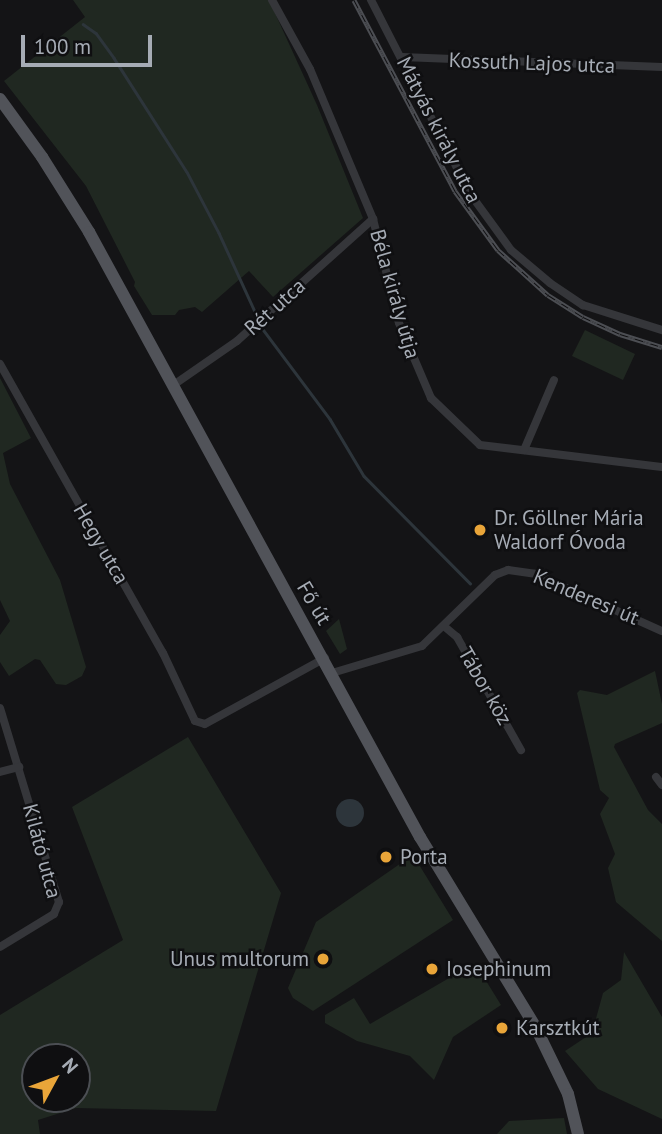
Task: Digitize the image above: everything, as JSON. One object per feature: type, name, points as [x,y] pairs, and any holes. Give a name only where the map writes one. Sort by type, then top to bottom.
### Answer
[{"type":"main road","name":"Fő út","points":[[0,99],[42,157],[89,232],[325,659],[420,838],[552,1059],[568,1094],[578,1134]]},
{"type":"street","name":"Béla király útja","points":[[272,0],[310,68],[373,219],[398,323],[430,398],[480,445],[662,467]]},
{"type":"street","name":"Mátyás király utca","points":[[371,0],[471,195],[511,250],[550,283],[583,305],[662,330]]},
{"type":"street","name":"Kossuth Lajos utca","points":[[402,58],[662,67]]},
{"type":"street","name":"Rét utca","points":[[172,386],[237,341],[373,219]]},
{"type":"street","name":"Hegy utca","points":[[0,363],[200,724],[205,724],[325,659]]},
{"type":"street","points":[[524,450],[554,380]]},
{"type":"street","name":"Kenderesi út","points":[[332,673],[422,646],[484,585],[508,570],[535,573],[662,631]]},
{"type":"street","name":"Tábor köz","points":[[444,626],[457,636],[521,750]]},
{"type":"street","name":"Kilátó utca","points":[[0,708],[59,902],[58,908],[47,919],[0,947]]},
{"type":"street","points":[[0,772],[19,767]]},
{"type":"street","points":[[656,777],[662,785]]},
{"type":"shaded area","points":[[73,0],[269,0],[317,105],[363,218],[273,297],[249,271],[202,312],[195,307],[179,310],[175,315],[152,315],[134,286],[135,282],[86,186],[4,81],[85,17]]},
{"type":"shaded area","points":[[585,330],[635,354],[623,380],[572,356]]},
{"type":"shaded area","points":[[0,378],[31,438],[3,453],[10,484],[60,580],[86,667],[82,676],[66,685],[56,684],[40,660],[35,659],[9,676],[0,662],[0,635],[10,621],[0,600]]},
{"type":"shaded area","points":[[339,619],[347,649],[340,654],[326,631]]},
{"type":"shaded area","points":[[655,671],[662,704],[662,723],[615,744],[614,747],[648,810],[662,824],[662,941],[616,902],[608,868],[615,854],[600,814],[609,798],[600,790],[577,693],[580,690],[607,695]]},
{"type":"shaded area","points":[[188,737],[281,893],[216,1111],[91,1108],[91,1043],[21,1043],[21,1113],[60,1113],[38,1120],[40,1134],[0,1134],[0,1015],[123,940],[72,807]]},
{"type":"shaded area","points":[[350,799],[360,803],[364,813],[360,823],[350,827],[340,823],[336,813],[340,803]]},
{"type":"shaded area","points":[[407,859],[418,863],[453,920],[313,1011],[293,998],[288,988],[316,922]]},
{"type":"shaded area","points":[[624,952],[662,1017],[662,1119],[598,1089],[565,1051],[592,1033],[603,993],[621,980]]},
{"type":"shaded area","points":[[475,963],[501,1005],[453,1037],[434,1080],[410,1056],[357,1041],[325,1023],[325,1015],[354,998],[370,1024]]},
{"type":"shaded area","points":[[564,1118],[567,1134],[497,1134],[509,1121]]},
{"type":"waterway","points":[[83,24],[96,33],[114,58],[187,172],[219,233],[256,314]]},
{"type":"waterway","points":[[262,328],[330,419],[364,476],[470,583]]},
{"type":"railway","points":[[354,0],[455,191],[498,250],[548,295],[583,317],[620,334],[662,347]]},
{"type":"place","name":"Dr. Göllner Mária Waldorf Óvoda","points":[[480,530]]},
{"type":"place","name":"Porta","points":[[386,857]]},
{"type":"place","name":"Unus multorum","points":[[323,959]]},
{"type":"place","name":"Iosephinum","points":[[432,969]]},
{"type":"place","name":"Karsztkút","points":[[502,1028]]}]
